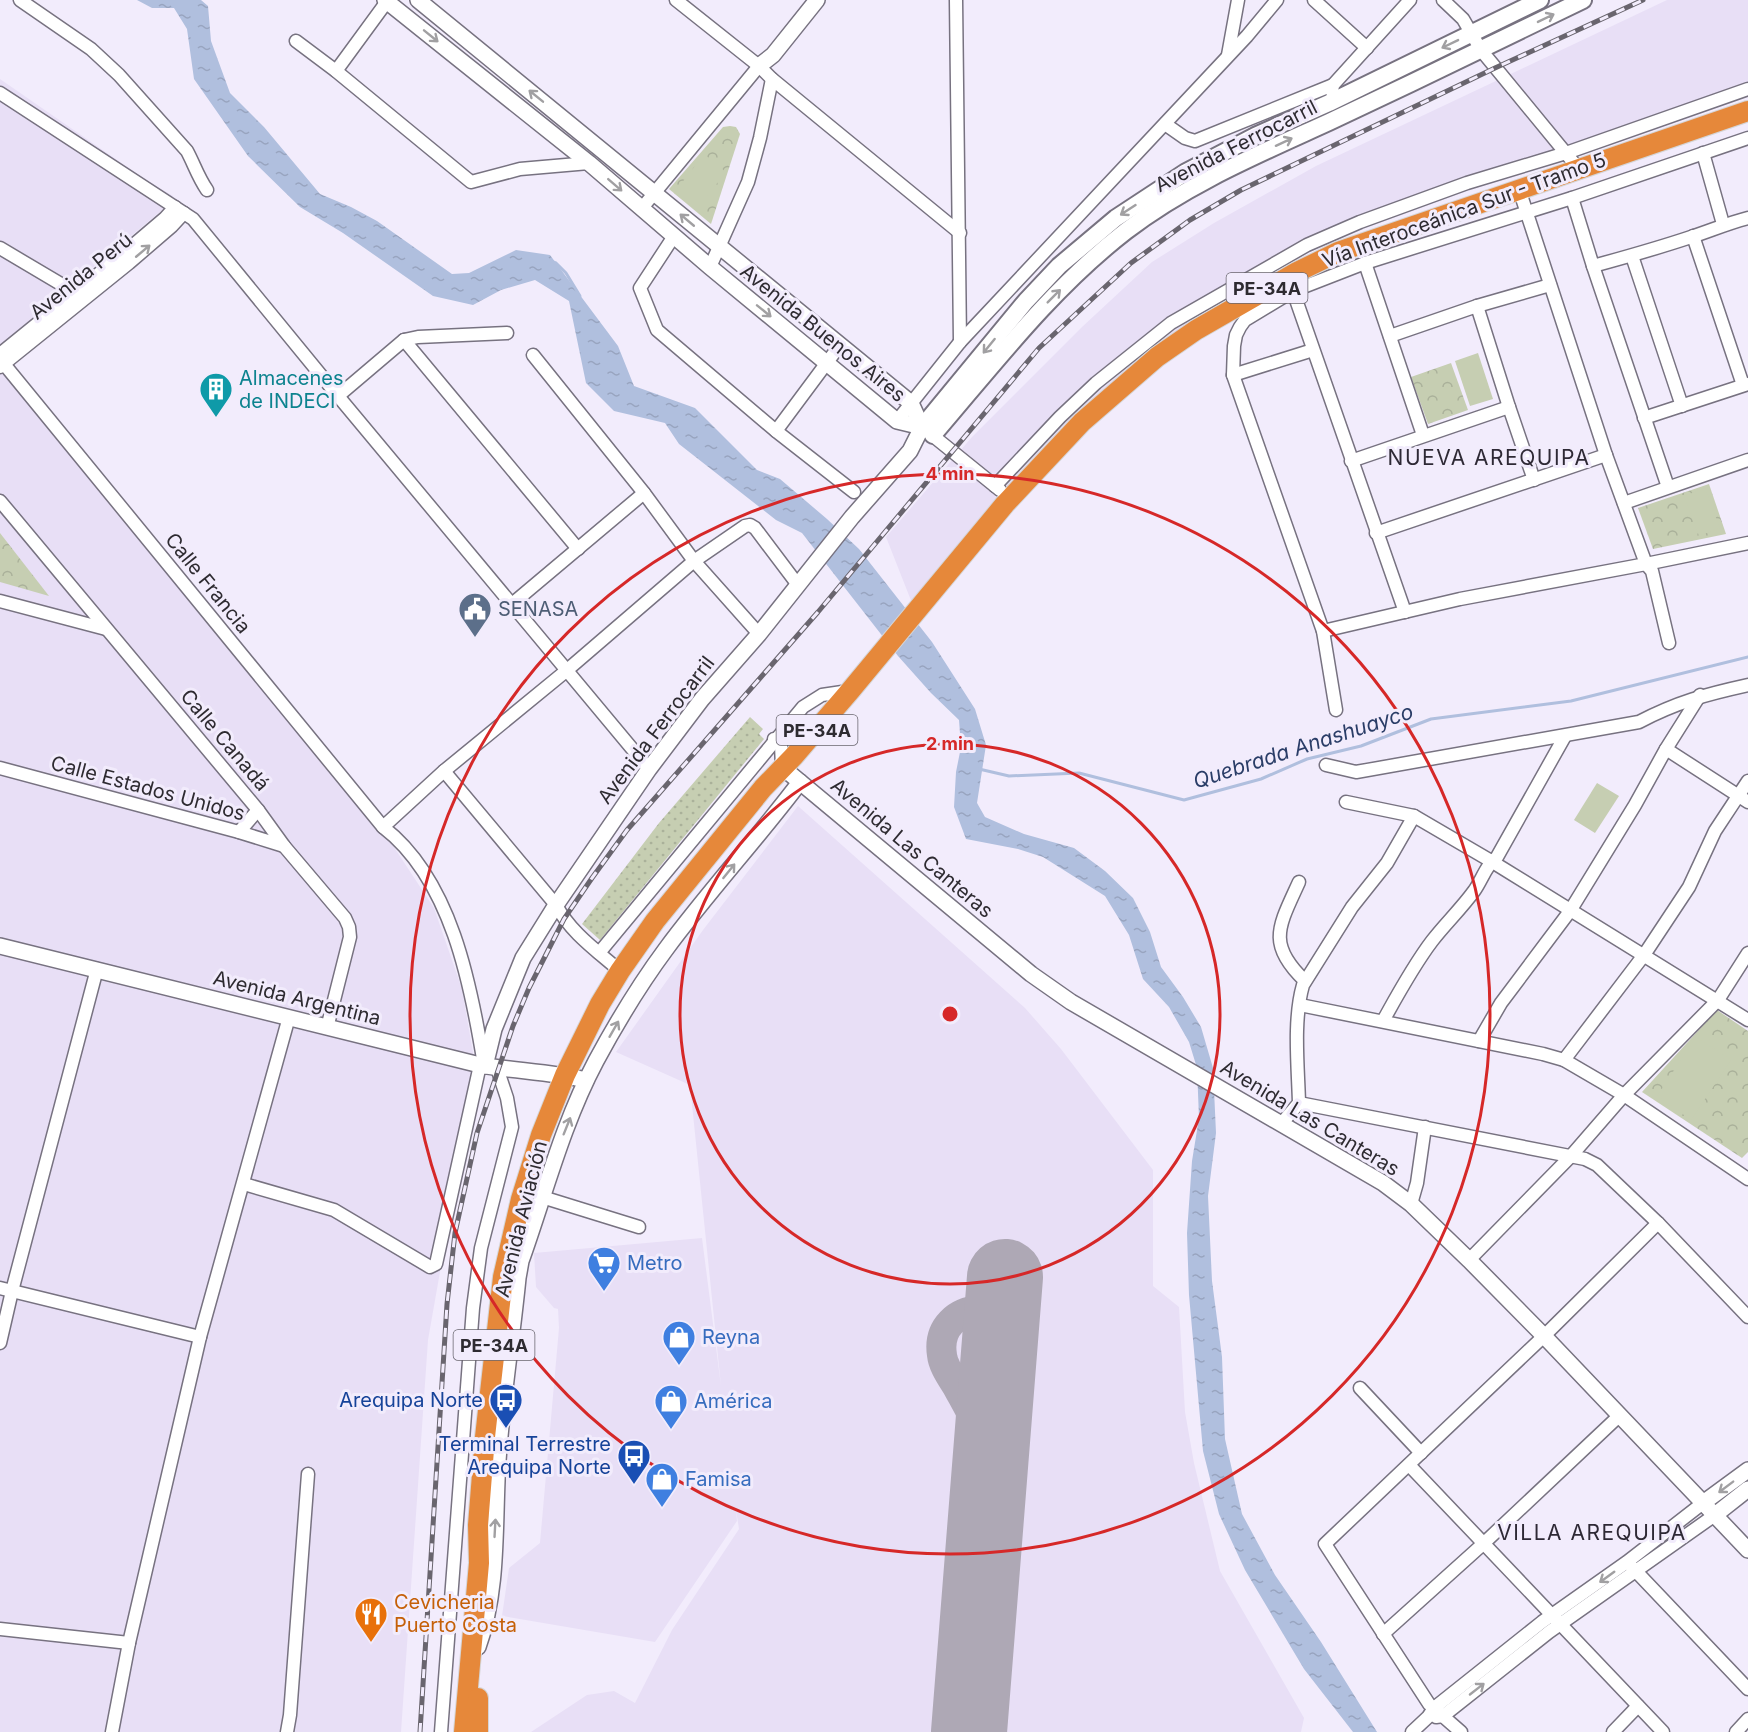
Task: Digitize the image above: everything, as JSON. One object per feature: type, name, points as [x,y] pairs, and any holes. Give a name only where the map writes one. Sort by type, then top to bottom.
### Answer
[{"type":"highway","name":"Vía Interoceánica Sur - Tramo 5","points":[[868,669],[923,604],[1003,492],[1034,471],[1090,414],[1157,357],[1196,330],[1297,272],[1338,252],[1519,189],[1572,161],[1748,111]]},
{"type":"highway","name":"Avenida Aviación","points":[[464,1732],[479,1633],[486,1560],[478,1525],[490,1381],[535,1151],[565,1075],[620,971],[655,921],[763,788],[868,669]]},
{"type":"highway","name":"Avenida Aviación","points":[[478,1732],[479,1633]]},
{"type":"main road","name":"Avenida Ferrocarril","points":[[1331,111],[1472,33],[1540,0]]},
{"type":"main road","name":"Avenida Ferrocarril","points":[[928,431],[1026,301],[1059,266],[1116,218],[1186,172],[1255,136],[1331,111],[1481,50],[1583,0]]},
{"type":"street","points":[[20,0],[91,49],[119,75],[187,151],[207,190]]},
{"type":"street","name":"Avenida Buenos Aires","points":[[418,0],[911,403],[928,431]]},
{"type":"street","points":[[676,0],[960,233]]},
{"type":"street","points":[[642,208],[759,66],[773,55],[817,0]]},
{"type":"street","points":[[956,0],[960,342]]},
{"type":"street","points":[[1228,56],[1238,0]]},
{"type":"street","points":[[897,421],[960,342],[1166,124],[1277,0]]},
{"type":"street","points":[[1314,0],[1367,48]]},
{"type":"street","points":[[1166,124],[1185,138],[1195,141],[1333,85],[1410,0]]},
{"type":"street","points":[[1443,0],[1463,19],[1481,50],[1572,161]]},
{"type":"street","points":[[336,71],[387,1]]},
{"type":"street","name":"Avenida Buenos Aires","points":[[387,1],[589,163],[710,267],[897,421],[928,431]]},
{"type":"street","points":[[296,41],[471,182],[520,169],[589,163]]},
{"type":"street","points":[[710,267],[748,182],[772,79]]},
{"type":"street","points":[[1331,111],[1333,85]]},
{"type":"street","points":[[928,431],[1003,492],[1060,417],[1096,382],[1171,323],[1308,245],[1360,222],[1467,183],[1572,161],[1748,89]]},
{"type":"street","points":[[0,93],[193,219],[649,769]]},
{"type":"street","points":[[1335,710],[1323,631],[1233,375],[1236,335],[1245,320],[1293,291],[1365,263],[1572,198],[1748,138]]},
{"type":"street","points":[[1703,153],[1724,224]]},
{"type":"street","points":[[1519,189],[1606,455],[1646,564],[1652,571],[1669,643]]},
{"type":"street","points":[[1572,198],[1668,487]]},
{"type":"street","name":"Avenida Perú","points":[[1,362],[80,296],[172,226],[179,210]]},
{"type":"street","points":[[1593,266],[1632,256],[1748,218]]},
{"type":"street","points":[[674,236],[640,288],[657,330],[854,492]]},
{"type":"street","points":[[1644,418],[1746,385],[1693,236]]},
{"type":"street","points":[[0,248],[80,296]]},
{"type":"street","points":[[1632,256],[1682,406]]},
{"type":"street","points":[[1365,263],[1423,435]]},
{"type":"street","points":[[1390,336],[1477,306],[1550,285]]},
{"type":"street","points":[[1293,291],[1376,533],[1406,612]]},
{"type":"street","points":[[1477,306],[1534,480]]},
{"type":"street","points":[[338,396],[404,340],[418,337],[507,333]]},
{"type":"street","points":[[404,340],[578,549]]},
{"type":"street","points":[[776,430],[840,345]]},
{"type":"street","points":[[1233,375],[1313,350]]},
{"type":"street","points":[[533,355],[644,493],[694,561],[759,634]]},
{"type":"street","name":"Calle Francia","points":[[1,362],[383,827],[409,850],[441,904],[451,930],[472,997],[487,1066]]},
{"type":"street","points":[[1351,461],[1509,407]]},
{"type":"street","name":"Avenida Ferrocarril","points":[[487,1066],[494,1029],[523,958],[556,905],[649,769],[702,699],[759,634],[852,517],[928,431]]},
{"type":"street","points":[[1376,533],[1606,455]]},
{"type":"street","points":[[1624,503],[1748,460]]},
{"type":"street","points":[[512,604],[644,493]]},
{"type":"street","name":"Calle Canadá","points":[[0,501],[258,810],[345,918],[350,937],[327,1028]]},
{"type":"street","points":[[383,827],[444,771],[566,671],[694,561],[750,525],[755,528],[798,585]]},
{"type":"street","points":[[1323,631],[1460,599],[1748,543]]},
{"type":"street","points":[[0,601],[106,629]]},
{"type":"street","points":[[1326,765],[1356,772],[1639,722],[1701,695],[1748,685]]},
{"type":"street","points":[[599,953],[803,706],[822,695],[850,691]]},
{"type":"street","points":[[1479,1041],[1501,1004],[1570,911],[1635,805],[1666,749],[1701,695]]},
{"type":"street","points":[[1383,1021],[1412,970],[1433,940],[1477,887],[1491,861],[1497,857],[1564,736]]},
{"type":"street","points":[[774,739],[781,745],[782,768]]},
{"type":"street","points":[[1666,749],[1743,799]]},
{"type":"street","name":"Calle Estados Unidos","points":[[0,768],[285,846]]},
{"type":"street","name":"Avenida Las Canteras","points":[[782,768],[1031,974],[1071,1002],[1383,1183],[1411,1204],[1544,1336],[1748,1550]]},
{"type":"street","points":[[444,771],[556,905],[564,919],[584,941],[620,971]]},
{"type":"street","points":[[1564,1060],[1644,955],[1689,887],[1715,831],[1743,799],[1748,781]]},
{"type":"street","points":[[514,1260],[542,1197],[554,1159],[586,1080],[616,1026],[666,948],[800,782]]},
{"type":"street","points":[[1347,802],[1414,816],[1748,1020]]},
{"type":"street","points":[[239,832],[258,810]]},
{"type":"street","points":[[398,813],[395,825],[399,839]]},
{"type":"street","points":[[1282,1123],[1299,1103],[1298,1029],[1300,996],[1305,981],[1352,907],[1387,863],[1414,816]]},
{"type":"street","points":[[1299,882],[1280,929],[1279,940],[1283,956],[1305,981]]},
{"type":"street","name":"Avenida Argentina","points":[[0,946],[487,1066],[565,1075],[586,1080]]},
{"type":"street","points":[[1469,1260],[1571,1156],[1624,1095],[1718,1000],[1748,953]]},
{"type":"street","points":[[0,1343],[6,1289],[97,969]]},
{"type":"street","points":[[1300,1005],[1564,1060],[1624,1095],[1748,1179]]},
{"type":"street","points":[[112,1732],[129,1643],[200,1337],[289,1017]]},
{"type":"street","points":[[244,1184],[334,1210],[430,1267],[436,1264],[487,1066]]},
{"type":"street","points":[[441,1732],[473,1308],[481,1248],[512,1127],[507,1098],[487,1066]]},
{"type":"street","points":[[1299,1103],[1585,1159],[1597,1165],[1658,1223],[1748,1317]]},
{"type":"street","points":[[1411,1204],[1417,1183],[1425,1127]]},
{"type":"street","points":[[542,1197],[639,1227]]},
{"type":"street","points":[[1461,1732],[1435,1714],[1325,1544],[1544,1336],[1658,1223]]},
{"type":"street","points":[[6,1289],[200,1337]]},
{"type":"street","points":[[1360,1388],[1421,1453]]},
{"type":"street","points":[[1383,1634],[1484,1544],[1619,1416]]},
{"type":"street","points":[[1409,1465],[1663,1732]]},
{"type":"street","points":[[1631,1567],[1703,1503],[1748,1470]]},
{"type":"street","points":[[287,1732],[308,1474]]},
{"type":"street","points":[[1412,1732],[1557,1620],[1631,1567],[1715,1515],[1748,1489]]},
{"type":"street","points":[[1631,1567],[1748,1689]]},
{"type":"street","points":[[0,1629],[129,1643]]},
{"type":"street","points":[[1613,1732],[1638,1706]]},
{"type":"street","points":[[1736,1732],[1748,1719]]},
{"type":"shaded area","points":[[1667,0],[1748,0],[1748,96],[1614,144],[1479,185],[1359,228],[1219,302],[1151,349],[1103,391],[1017,475],[912,603],[886,537],[972,437],[1082,327],[1152,262],[1214,223],[1316,166]]},
{"type":"shaded area","points":[[0,79],[146,180],[173,196],[161,211],[5,341],[17,371],[384,832],[434,908],[462,989],[477,1076],[465,1130],[428,1340],[401,1732],[0,1732]]},
{"type":"shaded area","points":[[798,806],[1025,1008],[1061,1049],[1153,1170],[1153,1286],[1179,1307],[1185,1412],[1194,1463],[1220,1571],[1304,1718],[1301,1732],[531,1732],[587,1695],[614,1691],[635,1703],[672,1630],[739,1529],[736,1510],[737,1521],[655,1642],[502,1616],[509,1568],[540,1543],[559,1328],[558,1309],[554,1308],[536,1287],[534,1253],[702,1238],[721,1386],[690,1085],[616,1052],[703,930]]},
{"type":"green space","points":[[723,127],[736,127],[740,134],[711,224],[669,189]]},
{"type":"green space","points":[[704,154],[726,172],[696,210],[674,193]]},
{"type":"green space","points":[[1478,353],[1493,399],[1470,406],[1455,361]]},
{"type":"green space","points":[[1451,363],[1468,410],[1428,424],[1411,377]]},
{"type":"green space","points":[[1709,484],[1726,534],[1653,549],[1638,508]]},
{"type":"green space","points":[[1705,488],[1720,528],[1699,536],[1684,496]]},
{"type":"green space","points":[[0,533],[49,596],[0,582]]},
{"type":"green space","points":[[750,717],[763,729],[759,734],[764,739],[600,940],[582,924],[659,823]]},
{"type":"green space","points":[[1597,783],[1619,796],[1595,833],[1574,820]]},
{"type":"green space","points":[[1717,1010],[1748,1031],[1748,1152],[1742,1158],[1642,1092]]},
{"type":"green space","points":[[1696,1037],[1731,1060],[1691,1120],[1657,1096]]},
{"type":"water","points":[[137,0],[201,0],[208,6],[211,41],[230,93],[264,127],[320,194],[377,221],[452,274],[469,273],[516,250],[550,255],[618,346],[634,386],[695,408],[757,470],[780,479],[827,519],[859,549],[932,642],[975,709],[986,745],[977,803],[985,817],[1024,834],[1074,848],[1105,871],[1133,898],[1150,932],[1161,967],[1201,1027],[1213,1068],[1216,1133],[1208,1196],[1212,1281],[1222,1357],[1225,1439],[1242,1514],[1275,1575],[1321,1642],[1377,1732],[1353,1732],[1304,1669],[1245,1570],[1219,1514],[1203,1451],[1189,1295],[1187,1233],[1192,1161],[1199,1118],[1197,1068],[1189,1042],[1169,1007],[1143,979],[1129,935],[1105,896],[1043,857],[1018,849],[966,839],[954,807],[956,772],[961,747],[959,720],[898,656],[802,533],[776,520],[679,444],[665,423],[614,411],[586,383],[569,301],[535,280],[501,290],[473,305],[433,296],[343,233],[300,207],[248,156],[194,79],[187,29],[174,8],[152,8]]},
{"type":"waterway","name":"Quebrada Anashuayco","points":[[553,262],[566,273],[580,296]]},
{"type":"waterway","name":"Quebrada Anashuayco","points":[[979,769],[1009,776],[1079,773],[1184,800],[1261,779],[1307,759],[1361,746],[1431,719],[1571,701],[1748,657]]},
{"type":"taxiway","points":[[992,1462],[986,1443],[948,1372],[942,1355],[943,1336],[951,1322],[964,1314],[979,1310],[995,1312],[1008,1320],[1016,1332],[1018,1351],[1015,1363],[1007,1376],[996,1411]]},
{"type":"runway","points":[[969,1732],[1005,1277]]},
{"type":"railway","points":[[420,1732],[447,1304],[455,1233],[477,1133],[513,1026],[529,988],[564,919],[592,878],[627,830],[818,612],[1039,348],[1131,263],[1190,220],[1241,190],[1643,0]]},
{"type":"place","name":"Almacenes de INDECI","points":[[216,418]]},
{"type":"place","name":"SENASA","points":[[475,638]]},
{"type":"place","name":"Metro","points":[[604,1292]]},
{"type":"place","name":"Reyna","points":[[679,1366]]},
{"type":"place","name":"Arequipa Norte","points":[[506,1429]]},
{"type":"place","name":"América","points":[[671,1430]]},
{"type":"place","name":"Terminal Terrestre Arequipa Norte","points":[[634,1485]]},
{"type":"place","name":"Famisa","points":[[662,1508]]},
{"type":"place","name":"Cevicheria Puerto Costa","points":[[371,1643]]},
{"type":"district","name":"NUEVA AREQUIPA","points":[[1489,457]]},
{"type":"district","name":"VILLA AREQUIPA","points":[[1592,1532]]}]
